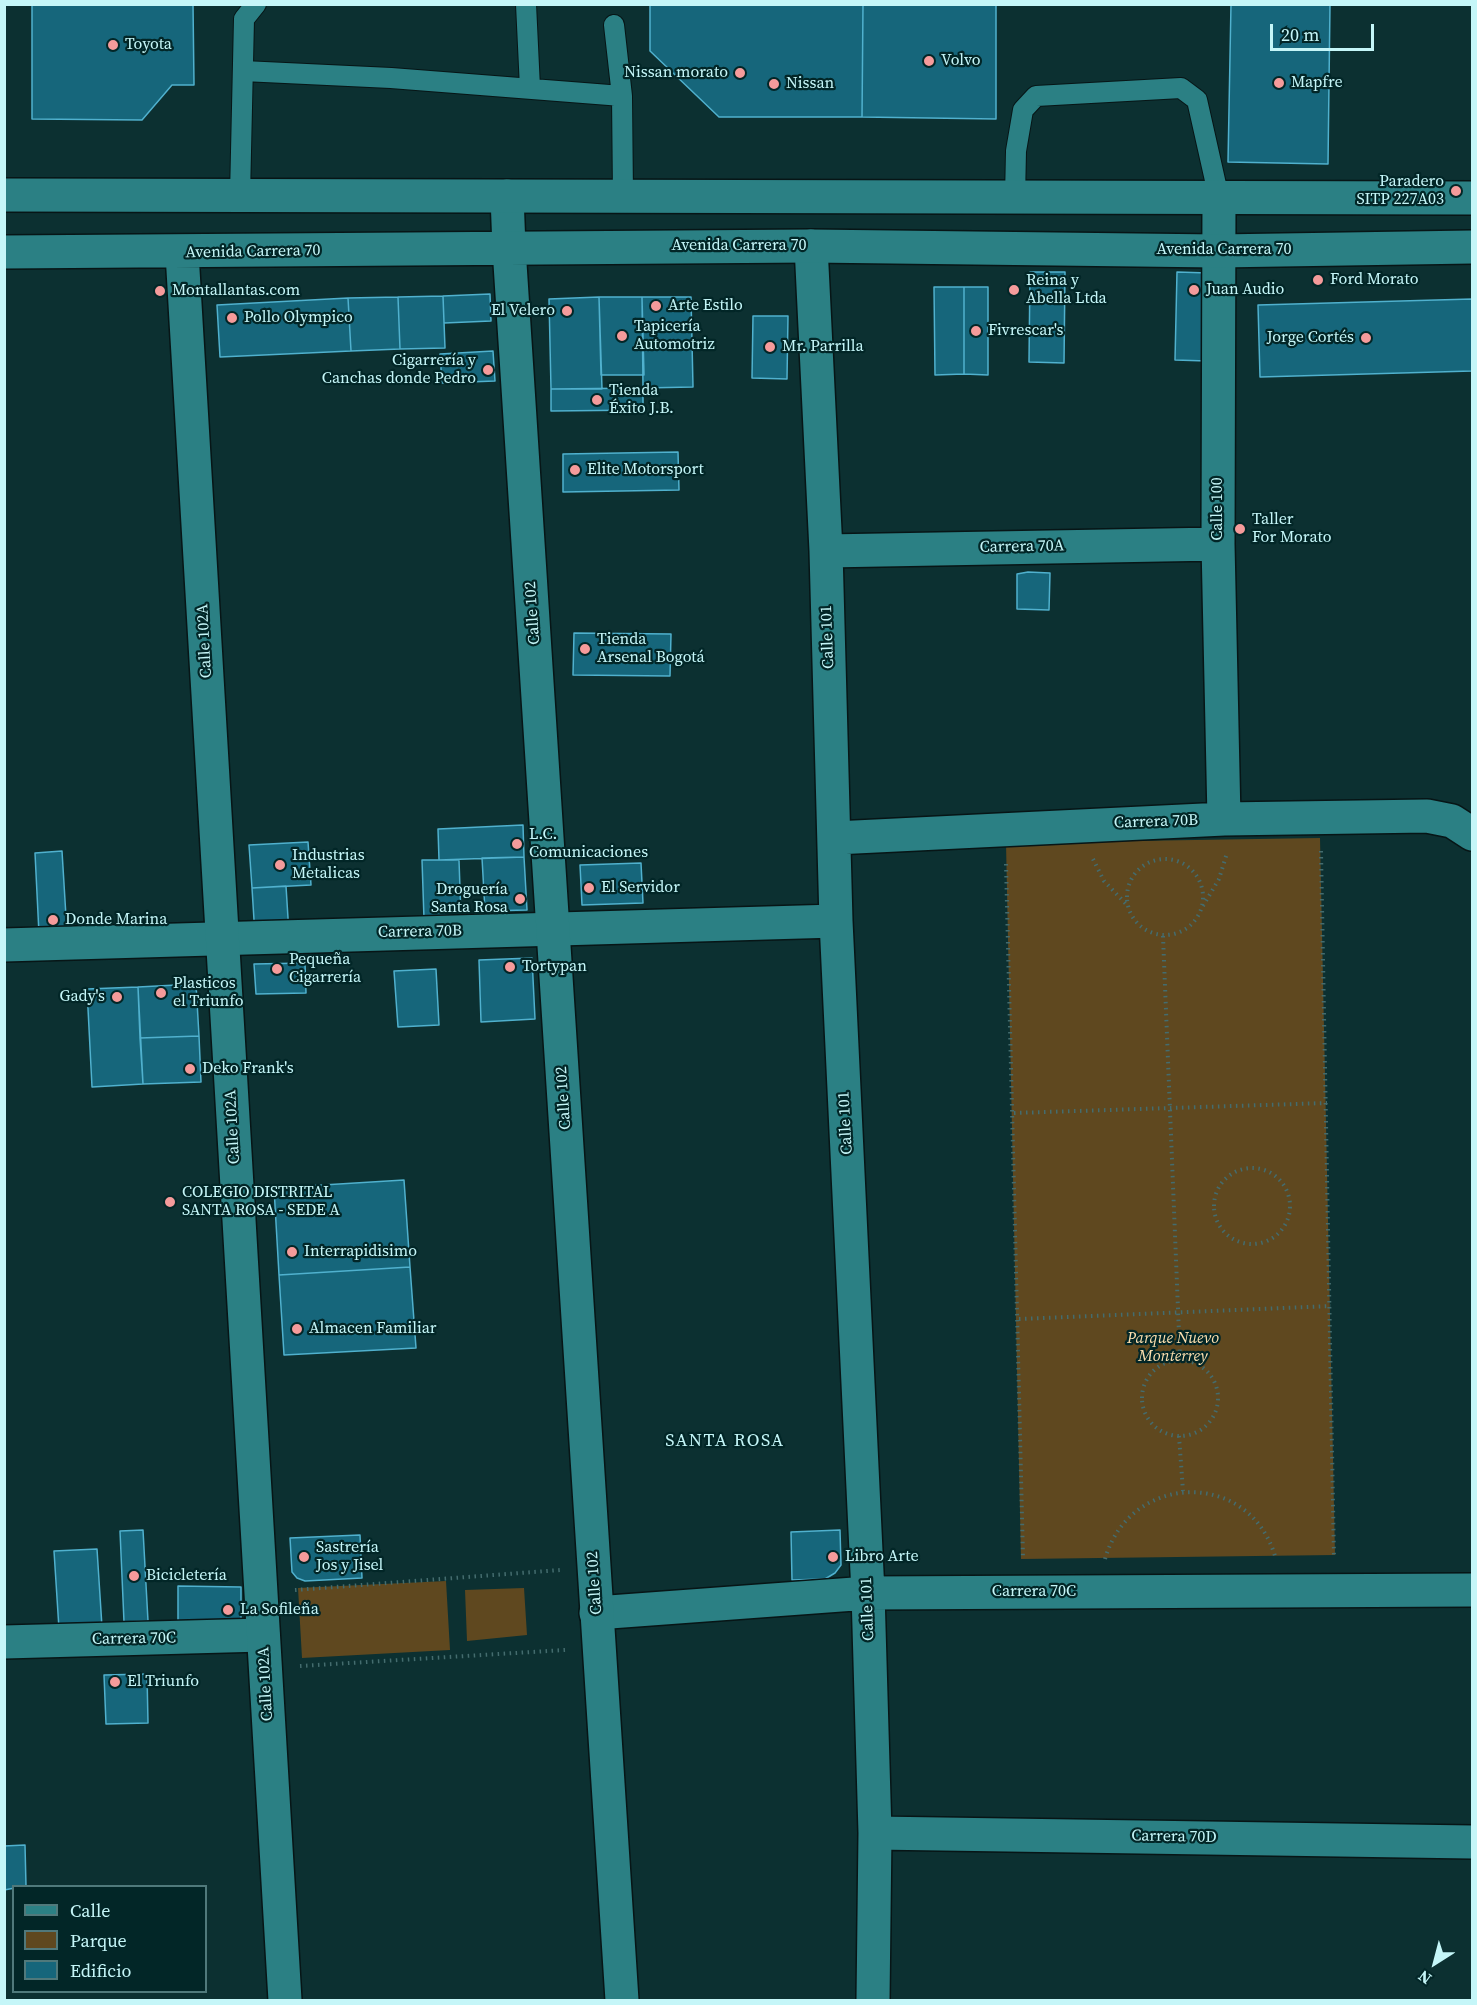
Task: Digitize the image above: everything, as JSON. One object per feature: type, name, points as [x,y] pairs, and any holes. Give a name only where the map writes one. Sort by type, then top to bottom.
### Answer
[{"type":"street","points":[[4,195],[1473,198]]},
{"type":"street","name":"Calle 102","points":[[507,196],[622,2001]]},
{"type":"street","name":"Calle 100","points":[[1219,198],[1218,544],[1225,832]]},
{"type":"street","name":"Avenida Carrera 70","points":[[4,252],[182,253],[811,246],[1218,251],[1473,247]]},
{"type":"street","name":"Calle 101","points":[[811,246],[826,551],[836,921],[868,1593],[875,1833],[873,2001]]},
{"type":"street","name":"Calle 102A","points":[[182,253],[285,2001]]},
{"type":"street","name":"Carrera 70A","points":[[826,551],[1218,544]]},
{"type":"street","name":"Carrera 70B","points":[[835,838],[1005,828],[1225,832],[1428,816],[1452,821],[1473,834]]},
{"type":"street","name":"Carrera 70B","points":[[4,945],[836,921]]},
{"type":"street","name":"Carrera 70C","points":[[596,1613],[868,1593],[1473,1590]]},
{"type":"street","name":"Carrera 70C","points":[[4,1642],[263,1635]]},
{"type":"street","name":"Carrera 70D","points":[[875,1833],[1473,1842]]},
{"type":"lane","points":[[240,196],[244,19],[256,4]]},
{"type":"lane","points":[[526,4],[530,88]]},
{"type":"lane","points":[[614,25],[622,96],[623,196]]},
{"type":"lane","points":[[243,71],[391,78],[622,96]]},
{"type":"lane","points":[[1014,198],[1023,110],[1036,96],[1181,88],[1197,100],[1219,198]]},
{"type":"path","points":[[1005,828],[1019,1319],[1023,1592]]},
{"type":"path","points":[[1091,849],[1096,870],[1127,905],[1132,917],[1140,927],[1163,936],[1177,934],[1188,928],[1197,918],[1225,867],[1225,832]]},
{"type":"path","points":[[1321,844],[1334,1567]]},
{"type":"path","points":[[1127,905],[1130,881],[1139,869],[1151,862],[1165,859],[1179,862],[1195,875],[1203,893],[1202,906]]},
{"type":"path","points":[[1163,936],[1180,1359]]},
{"type":"path","points":[[1014,1113],[1327,1103]]},
{"type":"path","points":[[1252,1168],[1266,1170],[1278,1178],[1287,1189],[1290,1202],[1289,1215],[1284,1227],[1276,1236],[1251,1244],[1238,1242],[1219,1226],[1214,1214],[1217,1189],[1226,1178],[1238,1170],[1252,1168]]},
{"type":"path","points":[[1019,1319],[1331,1306]]},
{"type":"path","points":[[1180,1359],[1194,1362],[1206,1370],[1215,1381],[1218,1407],[1212,1419],[1203,1428],[1192,1434],[1179,1436],[1167,1433],[1151,1422],[1143,1405],[1142,1393],[1154,1369],[1166,1362],[1180,1359]]},
{"type":"path","points":[[1179,1436],[1183,1491]]},
{"type":"path","points":[[1102,1567],[1109,1544],[1121,1524],[1160,1496],[1183,1491],[1210,1493],[1235,1503],[1256,1520],[1271,1542],[1276,1560]]},
{"type":"path","points":[[261,1592],[594,1567]]},
{"type":"path","points":[[266,1668],[599,1648]]},
{"type":"green space","name":"Parque Nuevo Monterrey","points":[[1320,838],[1335,1555],[1021,1559],[1006,843]]},
{"type":"green space","points":[[446,1581],[450,1650],[302,1658],[298,1588]]},
{"type":"green space","points":[[524,1588],[527,1635],[467,1641],[465,1590]]},
{"type":"building","name":"Toyota","points":[[32,4],[193,4],[194,85],[172,85],[142,120],[32,119]]},
{"type":"building","name":"Nissan","points":[[650,4],[863,4],[862,117],[719,117],[650,51]]},
{"type":"building","name":"Volvo","points":[[863,4],[996,4],[996,119],[862,117]]},
{"type":"building","name":"Mapfre","points":[[1231,4],[1330,4],[1328,164],[1228,162]]},
{"type":"building","points":[[1030,272],[1065,272],[1064,363],[1029,362]]},
{"type":"building","points":[[1177,272],[1208,273],[1207,361],[1175,360]]},
{"type":"building","points":[[934,287],[964,287],[964,374],[935,375]]},
{"type":"building","name":"Fivrescar's","points":[[964,287],[988,287],[988,375],[964,374]]},
{"type":"building","points":[[490,294],[491,321],[444,323],[443,296]]},
{"type":"building","points":[[443,296],[445,348],[400,349],[398,297]]},
{"type":"building","points":[[398,297],[400,349],[351,351],[348,298]]},
{"type":"building","points":[[599,297],[602,389],[551,389],[549,299]]},
{"type":"building","name":"Tapicería Automotriz","points":[[599,297],[642,297],[644,375],[601,375]]},
{"type":"building","points":[[642,297],[691,297],[693,387],[643,388]]},
{"type":"building","points":[[348,298],[351,351],[220,357],[217,305]]},
{"type":"building","name":"Jorge Cortés","points":[[1472,299],[1472,371],[1260,377],[1258,305]]},
{"type":"building","name":"Mr. Parrilla","points":[[753,316],[788,316],[787,379],[752,378]]},
{"type":"building","points":[[493,351],[495,381],[442,383],[440,354]]},
{"type":"building","name":"Tienda Éxito J.B.","points":[[643,388],[643,410],[551,411],[551,389]]},
{"type":"building","points":[[678,452],[679,490],[563,492],[563,454]]},
{"type":"building","points":[[1050,573],[1049,610],[1017,609],[1017,574]]},
{"type":"building","points":[[574,633],[671,634],[670,676],[573,675]]},
{"type":"building","points":[[523,825],[524,857],[439,860],[438,829]]},
{"type":"building","name":"Industrias Metalicas","points":[[308,842],[311,885],[252,888],[249,845]]},
{"type":"building","points":[[62,851],[67,933],[39,934],[35,853]]},
{"type":"building","points":[[524,857],[527,910],[485,911],[482,858]]},
{"type":"building","points":[[422,860],[459,860],[461,918],[424,919]]},
{"type":"building","points":[[641,863],[643,903],[582,905],[580,865]]},
{"type":"building","points":[[286,886],[289,934],[255,936],[252,888]]},
{"type":"building","points":[[532,958],[535,1019],[481,1022],[479,960]]},
{"type":"building","points":[[305,963],[306,993],[256,994],[254,964]]},
{"type":"building","points":[[436,969],[439,1025],[398,1027],[394,971]]},
{"type":"building","points":[[196,984],[199,1036],[140,1038],[138,987]]},
{"type":"building","points":[[138,987],[143,1084],[92,1087],[87,989]]},
{"type":"building","points":[[199,1036],[201,1082],[143,1084],[140,1038]]},
{"type":"building","points":[[404,1180],[410,1267],[279,1275],[274,1188]]},
{"type":"building","points":[[410,1267],[416,1348],[284,1355],[279,1275]]},
{"type":"building","name":"Bicicletería","points":[[143,1530],[148,1621],[124,1622],[120,1531]]},
{"type":"building","points":[[840,1530],[841,1565],[835,1573],[825,1579],[792,1580],[791,1532]]},
{"type":"building","points":[[360,1535],[362,1578],[305,1581],[297,1578],[292,1572],[290,1538]]},
{"type":"building","points":[[97,1549],[102,1627],[59,1629],[54,1551]]},
{"type":"building","points":[[178,1586],[241,1587],[241,1628],[178,1627]]},
{"type":"building","points":[[147,1674],[148,1723],[106,1724],[104,1675]]},
{"type":"building","points":[[25,1845],[26,1885],[12,1885],[12,1889],[4,1890],[4,1846]]},
{"type":"place","name":"Toyota","points":[[113,45]]},
{"type":"place","name":"Volvo","points":[[929,61]]},
{"type":"place","name":"Nissan morato","points":[[740,73]]},
{"type":"place","name":"Mapfre","points":[[1279,83]]},
{"type":"place","name":"Nissan","points":[[774,84]]},
{"type":"place","name":"Paradero SITP 227A03","points":[[1456,191]]},
{"type":"place","name":"Ford Morato","points":[[1318,280]]},
{"type":"place","name":"Reina y Abella Ltda","points":[[1014,290]]},
{"type":"place","name":"Juan Audio","points":[[1194,290]]},
{"type":"place","name":"Montallantas.com","points":[[160,291]]},
{"type":"place","name":"Arte Estilo","points":[[656,306]]},
{"type":"place","name":"El Velero","points":[[567,311]]},
{"type":"place","name":"Pollo Olympico","points":[[232,318]]},
{"type":"place","name":"Fivrescar's","points":[[976,331]]},
{"type":"place","name":"Tapicería Automotriz","points":[[622,336]]},
{"type":"place","name":"Jorge Cortés","points":[[1366,338]]},
{"type":"place","name":"Mr. Parrilla","points":[[770,347]]},
{"type":"place","name":"Cigarrería y Canchas donde Pedro","points":[[488,370]]},
{"type":"place","name":"Tienda Éxito J.B.","points":[[597,400]]},
{"type":"place","name":"Elite Motorsport","points":[[575,470]]},
{"type":"place","name":"Taller For Morato","points":[[1240,529]]},
{"type":"place","name":"Tienda Arsenal Bogotá","points":[[585,649]]},
{"type":"place","name":"L.C. Comunicaciones","points":[[517,844]]},
{"type":"place","name":"Industrias Metalicas","points":[[280,865]]},
{"type":"place","name":"El Servidor","points":[[589,888]]},
{"type":"place","name":"Droguería Santa Rosa","points":[[520,899]]},
{"type":"place","name":"Donde Marina","points":[[53,920]]},
{"type":"place","name":"Tortypan","points":[[510,967]]},
{"type":"place","name":"Pequeña Cigarrería","points":[[277,969]]},
{"type":"place","name":"Plasticos el Triunfo","points":[[161,993]]},
{"type":"place","name":"Gady's","points":[[117,997]]},
{"type":"place","name":"Deko Frank's","points":[[190,1069]]},
{"type":"place","name":"COLEGIO DISTRITAL SANTA ROSA - SEDE A","points":[[170,1202]]},
{"type":"place","name":"Interrapidisimo","points":[[292,1252]]},
{"type":"place","name":"Almacen Familiar","points":[[297,1329]]},
{"type":"place","name":"Sastrería Jos y Jisel","points":[[304,1557]]},
{"type":"place","name":"Libro Arte","points":[[833,1557]]},
{"type":"place","name":"Bicicletería","points":[[134,1576]]},
{"type":"place","name":"La Sofileña","points":[[228,1610]]},
{"type":"place","name":"El Triunfo","points":[[115,1682]]},
{"type":"district","name":"SANTA ROSA","points":[[725,1441]]}]
